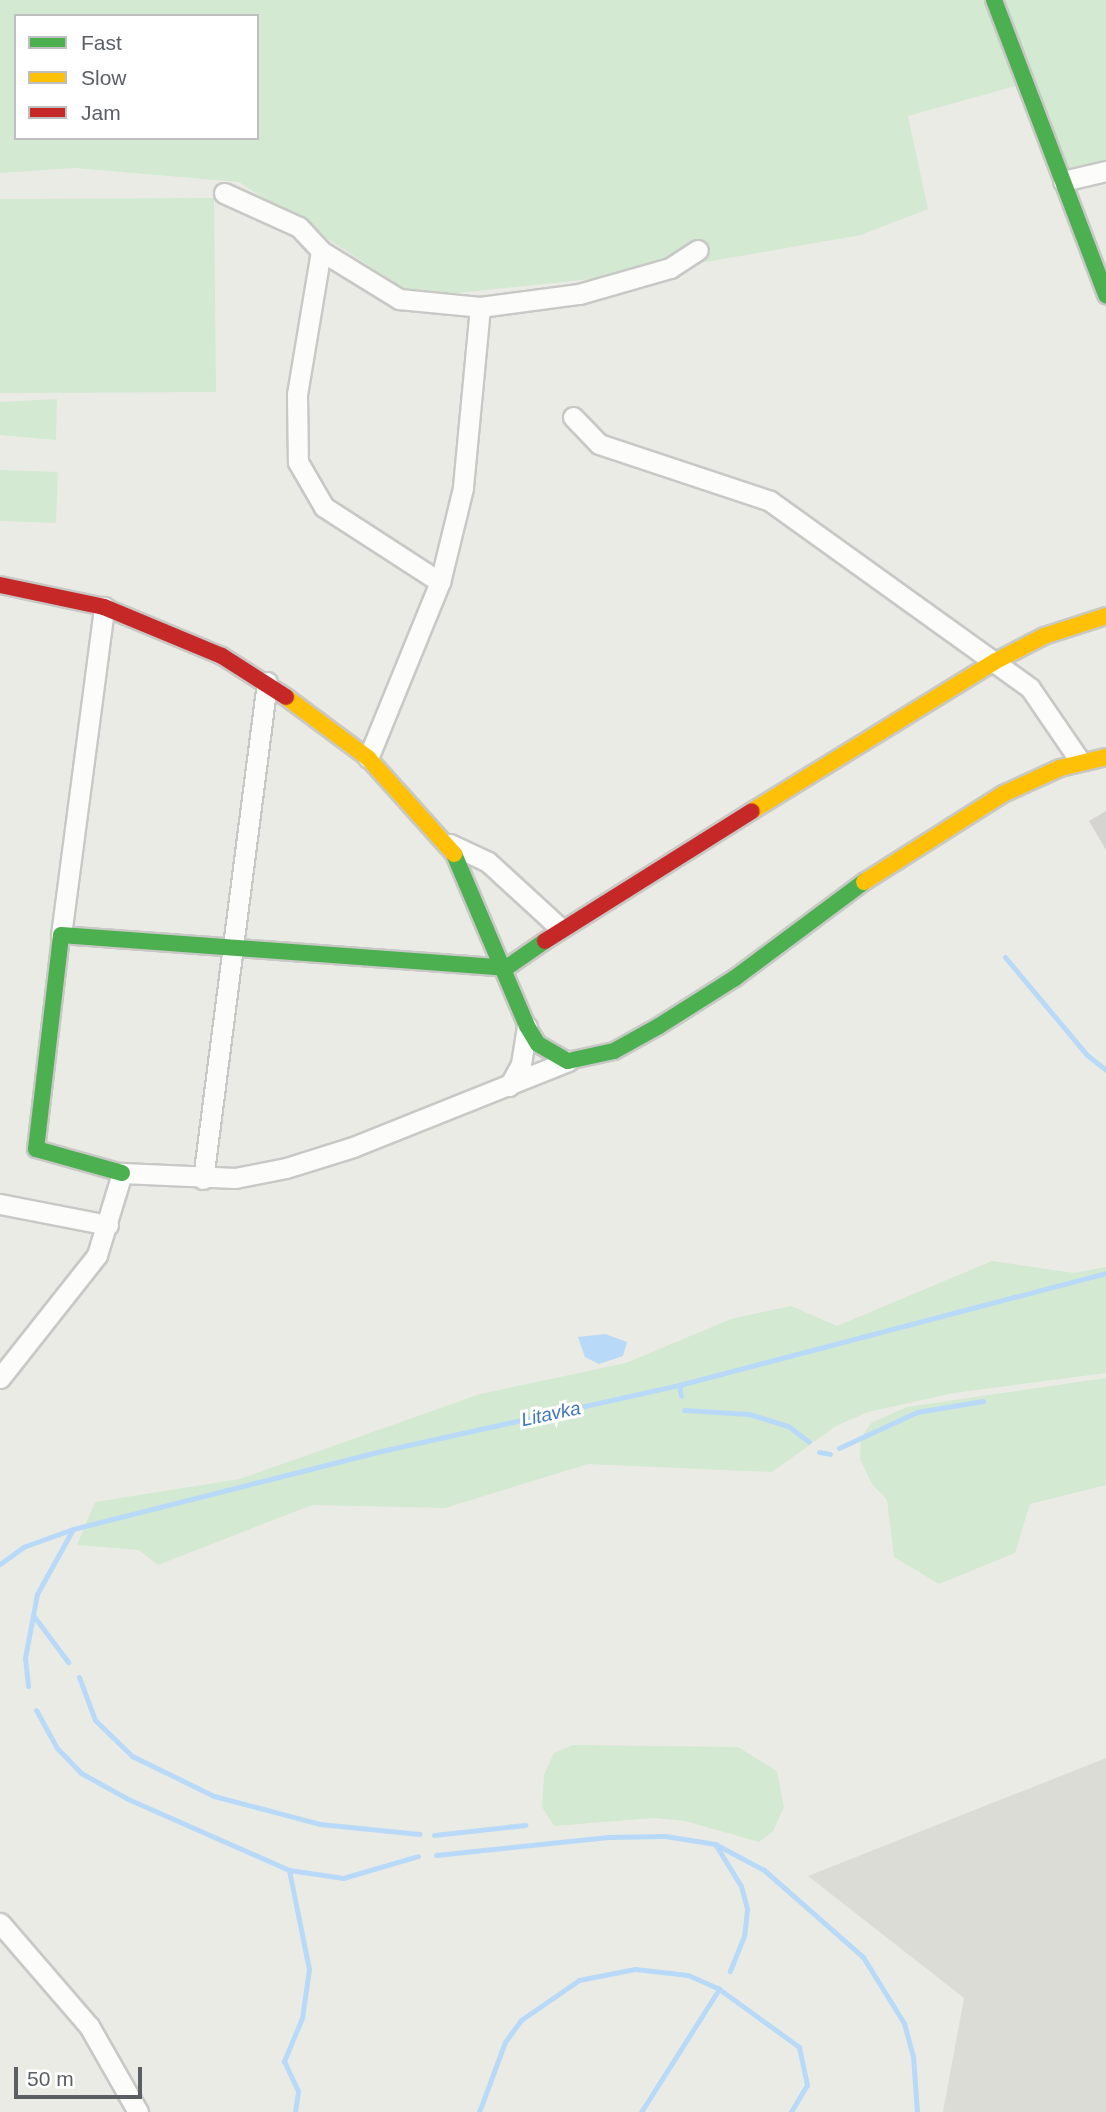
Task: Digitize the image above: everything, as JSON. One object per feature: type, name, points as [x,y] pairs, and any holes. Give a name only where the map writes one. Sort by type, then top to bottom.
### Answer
[{"type":"street","points":[[994,0],[1106,295]]},
{"type":"street","points":[[1063,181],[1106,171]]},
{"type":"street","points":[[224,193],[299,227],[321,251],[399,299],[480,307],[579,294],[670,268],[698,250]]},
{"type":"street","points":[[321,251],[297,394],[298,462],[324,507],[440,582]]},
{"type":"street","points":[[368,758],[440,582],[463,488],[480,307]]},
{"type":"street","points":[[573,417],[599,444],[770,501],[996,661],[1054,716],[1080,761]]},
{"type":"street","points":[[0,585],[104,607],[222,656],[267,682],[368,758],[450,844],[506,968],[527,1026],[538,1044],[568,1061]]},
{"type":"street","points":[[104,607],[36,1149],[122,1172],[203,1179],[286,1168],[509,1086],[568,1061],[614,1051],[659,1026],[916,846],[1003,794],[1080,761],[1106,758]]},
{"type":"street","points":[[61,935],[506,968],[519,964],[560,928],[996,661],[1044,636],[1106,616]]},
{"type":"street","points":[[203,1179],[229,947],[267,682]]},
{"type":"street","points":[[450,844],[488,862],[560,928]]},
{"type":"street","points":[[509,1086],[521,1064],[527,1026]]},
{"type":"street","points":[[3,1368],[82,1280],[108,1225],[122,1172]]},
{"type":"street","points":[[0,1204],[108,1225]]},
{"type":"street","points":[[0,1923],[89,2026],[138,2112]]},
{"type":"shaded area","points":[[1106,1758],[1106,2112],[943,2112],[964,1998],[808,1876]]},
{"type":"green space","points":[[0,0],[1106,0],[1106,163],[1067,172],[1030,82],[908,116],[928,209],[861,235],[631,275],[418,297],[239,182],[75,168],[0,173]]},
{"type":"green space","points":[[214,198],[216,392],[0,393],[0,199]]},
{"type":"green space","points":[[57,399],[56,440],[0,435],[0,402]]},
{"type":"green space","points":[[0,470],[58,472],[56,523],[0,521]]},
{"type":"green space","points":[[992,1261],[1074,1273],[1106,1267],[1106,1373],[954,1393],[868,1412],[836,1426],[772,1472],[588,1464],[445,1508],[312,1505],[158,1565],[139,1550],[77,1545],[95,1502],[240,1479],[480,1394],[626,1363],[731,1319],[791,1306],[837,1326]]},
{"type":"green space","points":[[1106,1378],[1106,1485],[1030,1504],[1015,1553],[939,1584],[894,1557],[887,1500],[872,1484],[860,1459],[861,1438],[871,1423],[907,1407]]},
{"type":"green space","points":[[573,1745],[738,1747],[777,1771],[784,1807],[773,1831],[759,1842],[685,1821],[654,1818],[554,1826],[542,1807],[544,1775],[554,1753]]},
{"type":"water","points":[[605,1334],[627,1342],[623,1356],[599,1364],[585,1357],[578,1337]]},
{"type":"building","points":[[1106,811],[1106,850],[1089,821]]},
{"type":"waterway","points":[[1005,957],[1087,1055],[1106,1070]]},
{"type":"waterway","name":"Litavka","points":[[0,1564],[23,1547],[73,1529],[377,1452],[679,1385],[1106,1273]]},
{"type":"waterway","points":[[679,1385],[681,1396]]},
{"type":"waterway","points":[[839,1448],[917,1412],[983,1401]]},
{"type":"waterway","points":[[684,1410],[749,1414],[788,1426],[809,1442]]},
{"type":"waterway","points":[[819,1452],[830,1454]]},
{"type":"waterway","points":[[28,1686],[25,1658],[37,1594],[73,1529]]},
{"type":"waterway","points":[[33,1615],[68,1662]]},
{"type":"waterway","points":[[79,1677],[95,1720],[132,1756],[214,1796],[320,1824],[419,1834]]},
{"type":"waterway","points":[[36,1710],[57,1748],[81,1773],[128,1799],[289,1870],[343,1878],[418,1856]]},
{"type":"waterway","points":[[434,1835],[525,1825]]},
{"type":"waterway","points":[[436,1855],[608,1837],[665,1836],[715,1844],[741,1886],[747,1909],[744,1936],[730,1971]]},
{"type":"waterway","points":[[715,1844],[764,1870],[863,1957],[904,2023],[913,2056],[917,2112]]},
{"type":"waterway","points":[[289,1870],[309,1969],[302,2018],[284,2061],[298,2091],[295,2112]]},
{"type":"waterway","points":[[479,2112],[505,2042],[521,2020],[579,1980],[635,1969],[688,1975],[719,1989],[799,2047],[807,2085],[791,2112]]},
{"type":"waterway","points":[[641,2112],[719,1989]]},
{"type":"traffic: fast","points":[[994,0],[1106,295]]},
{"type":"traffic: fast","points":[[454,854],[527,1026],[538,1044],[568,1061],[614,1051],[659,1026],[735,978],[864,882]]},
{"type":"traffic: fast","points":[[122,1173],[36,1149],[61,935],[506,968],[545,941]]},
{"type":"traffic: slow","points":[[752,811],[996,661],[1044,636],[1106,616]]},
{"type":"traffic: slow","points":[[286,697],[368,758],[454,854]]},
{"type":"traffic: slow","points":[[864,882],[1003,794],[1060,768],[1106,757]]},
{"type":"traffic: jam","points":[[0,585],[104,607],[222,656],[286,697]]},
{"type":"traffic: jam","points":[[545,941],[752,811]]}]
